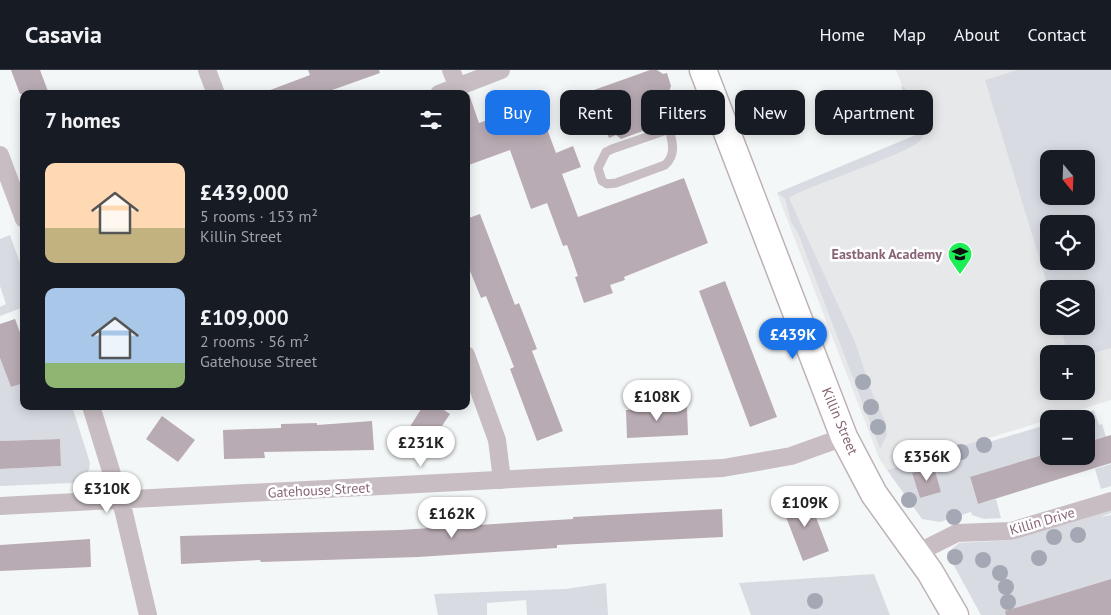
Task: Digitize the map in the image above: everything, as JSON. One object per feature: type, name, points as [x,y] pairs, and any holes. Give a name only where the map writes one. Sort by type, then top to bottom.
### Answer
[{"type":"main road","name":"Killin Street","points":[[703,70],[711,90]]},
{"type":"main road","name":"Killin Street","points":[[725,128],[844,437],[874,494],[940,586],[955,615]]},
{"type":"street","points":[[208,70],[215,90]]},
{"type":"street","points":[[452,70],[458,87]]},
{"type":"street","points":[[450,90],[501,70]]},
{"type":"street","points":[[0,154],[20,208]]},
{"type":"street","points":[[470,366],[497,440],[502,480]]},
{"type":"street","points":[[92,410],[120,500],[148,615]]},
{"type":"street","name":"Gatehouse Street","points":[[0,506],[732,467],[791,456],[844,437]]},
{"type":"street","name":"Killin Drive","points":[[917,553],[957,532],[1010,531],[1111,501]]},
{"type":"lane","points":[[669,130],[673,143],[672,151],[670,160],[664,165],[616,183],[608,184],[602,181],[598,168],[606,152],[669,130]]},
{"type":"shaded area","name":"Eastbank Academy","points":[[896,70],[1111,70],[1111,400],[1079,410],[1040,410],[1040,422],[887,470],[879,458],[777,193],[919,135],[933,135],[933,90],[904,90]]},
{"type":"shaded area","points":[[1018,70],[1111,70],[1111,348],[1095,352],[1095,345],[1065,345],[1063,335],[1095,335],[1095,280],[1046,280],[1043,270],[1095,270],[1095,215],[1040,215],[1040,260],[985,80]]},
{"type":"shaded area","points":[[916,135],[922,135],[922,138],[916,144],[902,151],[789,198],[855,342],[872,393],[885,421],[887,435],[880,449],[798,233],[791,222],[785,198],[777,193]]},
{"type":"shaded area","points":[[10,235],[20,263],[20,308],[0,316],[0,307],[6,304],[0,286],[0,239]]},
{"type":"shaded area","points":[[0,358],[11,387],[20,384],[20,410],[73,410],[90,463],[89,470],[83,479],[72,483],[0,486],[0,469],[61,466],[60,439],[0,441]]},
{"type":"shaded area","points":[[1095,413],[1099,425],[1102,424],[1111,452],[1111,463],[1103,437],[1095,439]]},
{"type":"shaded area","points":[[1040,427],[1040,456],[970,478],[978,504],[996,499],[1001,518],[984,519],[972,515],[971,512],[940,522],[922,519],[887,470],[978,441],[979,445]],"holes":[[[934,467],[941,492],[920,498],[912,473]]]},
{"type":"shaded area","points":[[1111,464],[1111,486],[1101,489],[1095,469]]},
{"type":"shaded area","points":[[1111,510],[1111,513],[1101,517],[1111,515],[1111,579],[1015,608],[1017,615],[981,615],[947,553],[959,543],[1012,540]]},
{"type":"shaded area","points":[[874,574],[890,615],[751,615],[739,583]]},
{"type":"shaded area","points":[[606,583],[608,615],[527,615],[526,600],[487,603],[487,615],[438,615],[434,594],[566,589]]},
{"type":"building","points":[[11,70],[40,70],[48,90],[20,90],[20,94]]},
{"type":"building","points":[[308,70],[379,70],[380,73],[332,90],[270,90],[310,75]]},
{"type":"building","points":[[650,70],[657,70],[663,74],[667,73],[671,86],[670,90],[641,90],[641,132],[621,139],[616,135],[631,135],[631,90],[594,90]]},
{"type":"building","points":[[470,97],[479,123],[485,121],[485,135],[549,135],[556,153],[573,146],[581,167],[562,174],[578,217],[684,178],[708,243],[624,277],[625,280],[610,285],[613,293],[584,303],[575,277],[578,276],[567,245],[563,246],[547,203],[531,209],[510,150],[470,165]]},
{"type":"building","points":[[480,214],[515,305],[519,303],[537,349],[532,351],[563,431],[537,441],[510,369],[514,367],[486,296],[481,298],[470,271],[470,218]]},
{"type":"building","points":[[725,281],[777,417],[750,427],[699,291]]},
{"type":"building","points":[[15,319],[20,332],[20,384],[11,387],[0,358],[0,324]]},
{"type":"building","points":[[687,407],[688,435],[627,438],[626,410]]},
{"type":"building","points":[[420,410],[444,410],[450,414],[428,447],[406,433]]},
{"type":"building","points":[[162,416],[195,440],[178,462],[146,439]]},
{"type":"building","points":[[372,421],[374,450],[264,452],[265,458],[224,459],[223,430],[281,428],[281,424],[317,423],[317,425]]},
{"type":"building","points":[[1111,435],[1111,463],[978,504],[970,477],[1040,456],[1040,465],[1095,465],[1095,440]]},
{"type":"building","points":[[60,439],[61,466],[0,469],[0,441]]},
{"type":"building","points":[[934,467],[941,492],[920,498],[912,473]]},
{"type":"building","points":[[807,494],[829,551],[803,561],[781,504]]},
{"type":"building","points":[[722,509],[723,537],[557,545],[557,548],[418,557],[261,562],[260,560],[181,564],[180,536],[399,530],[573,519],[573,517]]},
{"type":"building","points":[[90,539],[91,567],[0,571],[0,545]]},
{"type":"building","points":[[1111,579],[1111,615],[1006,615],[1005,611]]},
{"type":"place","name":"Eastbank Academy","points":[[960,275]]}]
